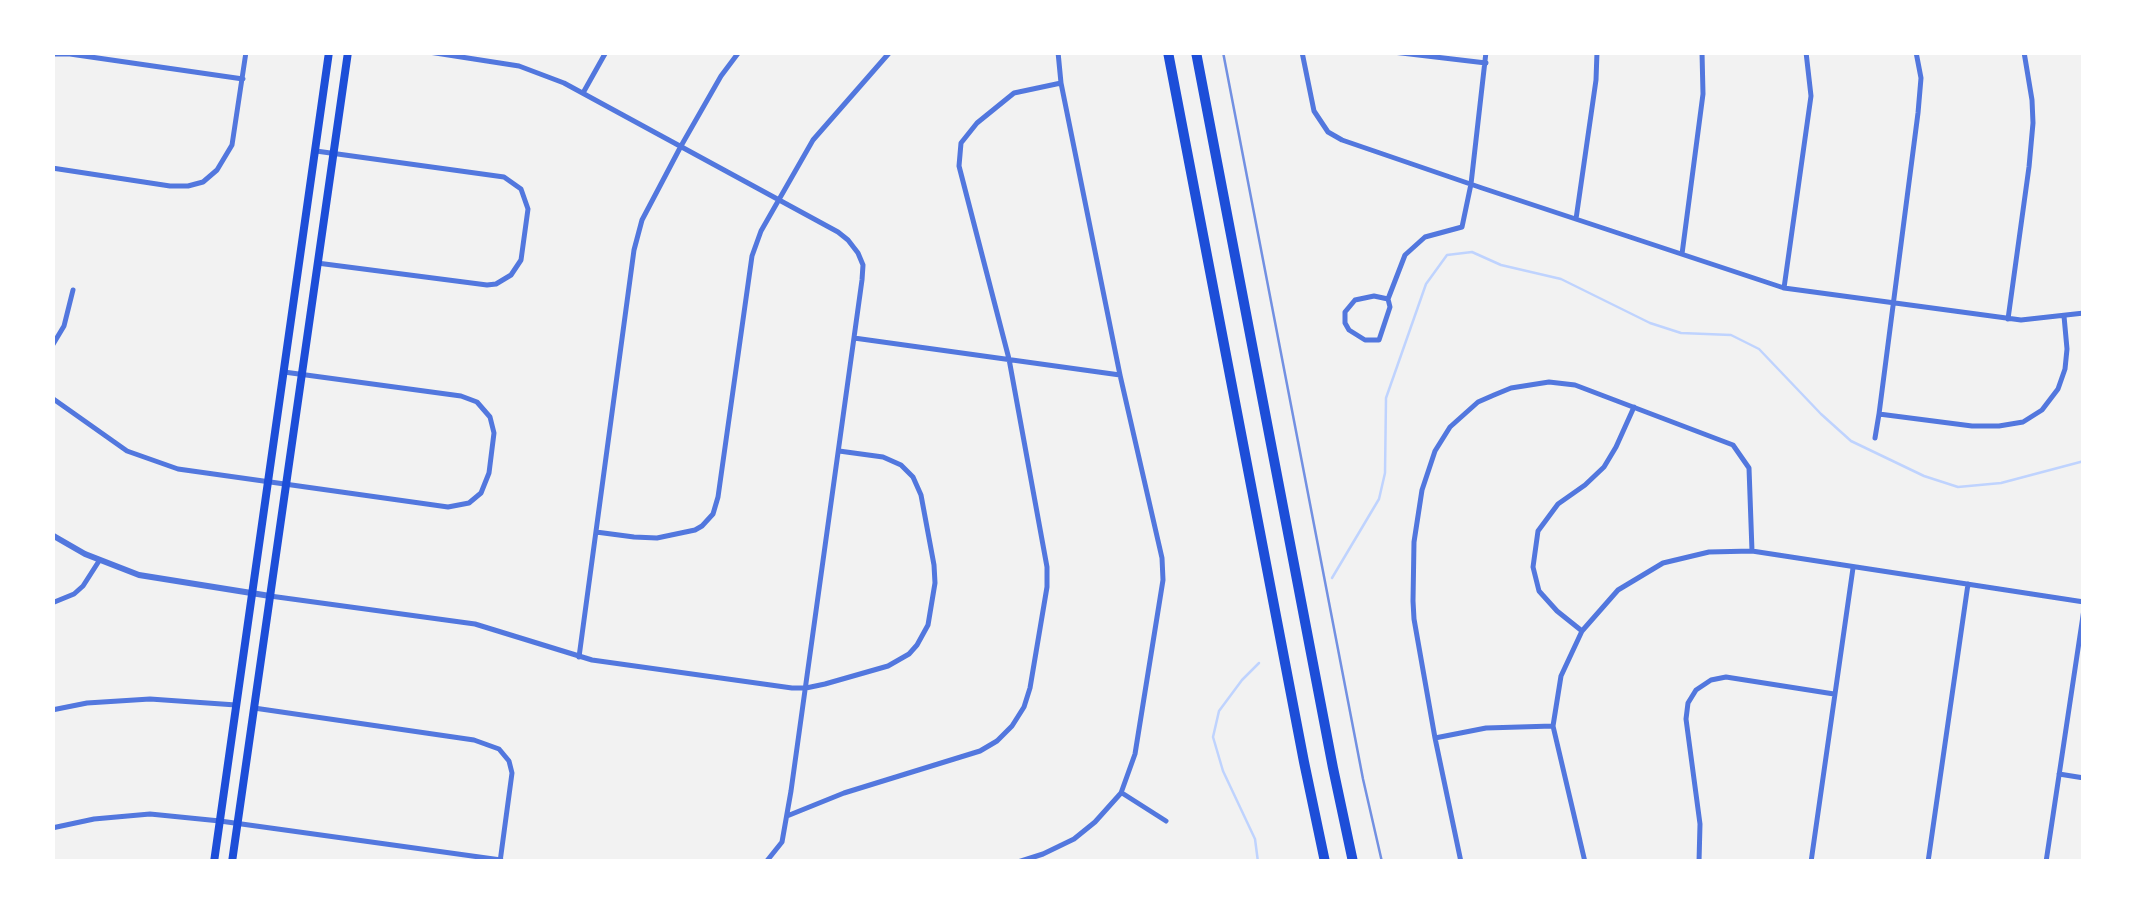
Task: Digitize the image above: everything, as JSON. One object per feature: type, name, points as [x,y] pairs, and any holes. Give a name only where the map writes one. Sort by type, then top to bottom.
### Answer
[{"type":"highway","points":[[1167,52],[1325,862]]},
{"type":"highway","points":[[1200,52],[1223,194],[1353,862]]},
{"type":"main road","points":[[214,862],[329,52]]},
{"type":"main road","points":[[232,862],[348,52]]},
{"type":"street","points":[[52,168],[170,186],[197,184],[212,176],[232,146],[246,52]]},
{"type":"street","points":[[429,52],[520,66],[551,77],[838,232],[858,254],[862,265],[854,338],[787,816],[782,842],[766,862]]},
{"type":"street","points":[[583,93],[606,52]]},
{"type":"street","points":[[579,657],[634,250],[642,220],[681,146],[720,76],[739,52]]},
{"type":"street","points":[[596,532],[658,538],[695,530],[714,514],[752,256],[762,230],[813,140],[890,52]]},
{"type":"street","points":[[1018,862],[1074,839],[1121,793],[1135,754],[1163,580],[1162,558],[1120,375],[1058,52]]},
{"type":"street","points":[[1302,52],[1314,111],[1328,132],[1576,220],[1784,288],[2008,319],[2084,314]]},
{"type":"street","points":[[1393,52],[1486,63]]},
{"type":"street","points":[[1388,299],[1374,296],[1356,300],[1345,312],[1349,330],[1365,340],[1378,340],[1399,266],[1412,246],[1425,237],[1462,227],[1471,184],[1486,52]]},
{"type":"street","points":[[1576,220],[1596,80],[1596,52]]},
{"type":"street","points":[[1682,254],[1703,94],[1702,52]]},
{"type":"street","points":[[1784,288],[1811,96],[1806,52]]},
{"type":"street","points":[[1874,438],[1918,113],[1921,78],[1916,52]]},
{"type":"street","points":[[2008,319],[2032,123],[2024,52]]},
{"type":"street","points":[[52,54],[243,79]]},
{"type":"street","points":[[787,816],[844,793],[980,752],[1012,726],[1024,707],[1047,587],[1047,567],[1010,360],[959,166],[961,143],[977,123],[1014,93],[1061,83]]},
{"type":"street","points":[[316,151],[496,175],[514,182],[525,196],[528,209],[522,258],[510,275],[487,286],[317,263]]},
{"type":"street","points":[[52,346],[64,326],[73,290]]},
{"type":"street","points":[[1879,414],[1972,426],[2023,422],[2042,410],[2058,389],[2065,369],[2064,316]]},
{"type":"street","points":[[854,338],[1120,375]]},
{"type":"street","points":[[52,398],[115,444],[137,456],[178,469],[454,508],[470,503],[482,493],[490,473],[493,425],[486,411],[471,399],[284,372]]},
{"type":"street","points":[[1461,862],[1414,620],[1414,542],[1425,476],[1441,440],[1462,415],[1494,394],[1549,382],[1575,385],[1733,445],[1749,468],[1752,551]]},
{"type":"street","points":[[1582,631],[1540,591],[1533,567],[1538,531],[1558,504],[1604,468],[1634,407]]},
{"type":"street","points":[[52,535],[99,560],[154,578],[475,624],[579,657],[806,688],[888,666],[903,658],[924,635],[933,598],[934,565],[921,495],[913,477],[901,465],[883,457],[838,451]]},
{"type":"street","points":[[1586,862],[1553,726],[1561,676],[1582,631],[1618,590],[1663,563],[1709,552],[1752,551],[2084,606],[2046,862]]},
{"type":"street","points":[[52,603],[74,594],[99,560]]},
{"type":"street","points":[[1811,862],[1854,567]]},
{"type":"street","points":[[1928,862],[1968,584]]},
{"type":"street","points":[[1699,862],[1700,824],[1686,720],[1688,704],[1696,690],[1711,680],[1726,678],[1834,694]]},
{"type":"street","points":[[52,710],[150,698],[236,706]]},
{"type":"street","points":[[52,828],[150,814],[500,861],[512,779],[511,766],[499,749],[484,742],[254,708]]},
{"type":"street","points":[[1435,738],[1486,728],[1553,726]]},
{"type":"street","points":[[2059,774],[2084,778]]},
{"type":"street","points":[[1121,793],[1166,820]]},
{"type":"waterway","points":[[1332,578],[1379,499],[1385,473],[1386,398],[1426,284],[1447,255],[1472,252],[1501,265],[1561,279],[1650,323],[1681,333],[1731,335],[1759,349],[1851,441],[1924,476],[1958,487],[2001,483],[2084,461]]},
{"type":"waterway","points":[[1258,862],[1255,839],[1223,771],[1213,737],[1219,711],[1259,663]]},
{"type":"tram line","points":[[1223,52],[1382,862]]}]
